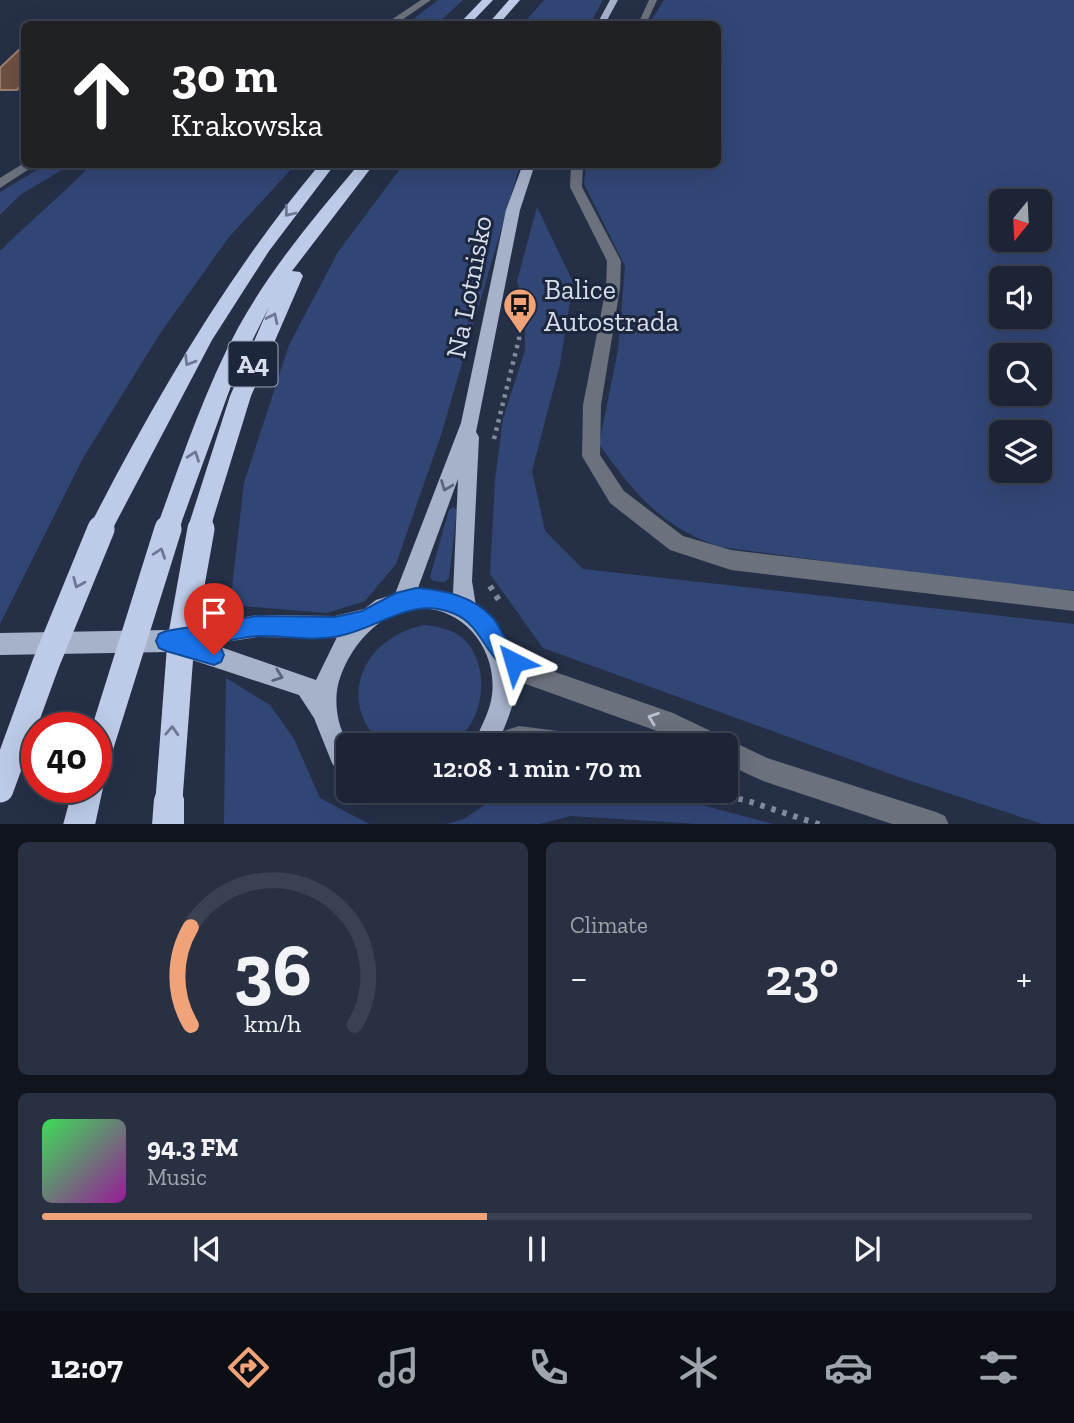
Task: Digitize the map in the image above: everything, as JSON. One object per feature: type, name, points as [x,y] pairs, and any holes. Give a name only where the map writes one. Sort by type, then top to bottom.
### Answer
[{"type":"highway","points":[[467,21],[488,0]]},
{"type":"highway","points":[[496,21],[515,0]]},
{"type":"highway","name":"A4","points":[[0,789],[46,663],[105,520],[171,391],[219,312],[271,235],[325,168]]},
{"type":"highway","name":"A4","points":[[169,812],[181,640],[202,521],[228,426],[243,386],[289,285],[326,216],[363,168]]},
{"type":"highway","points":[[111,712],[171,521],[233,357],[275,284],[326,216]]},
{"type":"main road","points":[[602,21],[614,0]]},
{"type":"main road","name":"Na Lotnisko","points":[[403,600],[470,423],[513,209],[528,168]]},
{"type":"main road","name":"Na Lotnisko","points":[[466,608],[462,581],[468,505],[470,423]]},
{"type":"main road","points":[[0,643],[166,641],[257,626],[335,627],[365,620],[403,600],[442,599],[466,608],[487,625],[501,650],[506,673],[505,699],[492,733]]},
{"type":"main road","points":[[324,712],[326,686],[334,661],[347,639],[365,620]]},
{"type":"main road","points":[[166,641],[307,686],[324,712],[336,750]]},
{"type":"street","points":[[395,21],[427,0]]},
{"type":"street","points":[[643,21],[653,0]]},
{"type":"street","points":[[0,184],[25,168]]},
{"type":"street","points":[[578,168],[576,187],[614,261],[614,288],[592,405],[591,456],[617,497],[677,543],[731,560],[1074,601]]},
{"type":"street","points":[[501,650],[528,674],[689,733]]},
{"type":"street","points":[[738,757],[763,769],[936,824]]},
{"type":"street","points":[[738,766],[763,769]]},
{"type":"path","points":[[492,447],[519,339],[520,305]]},
{"type":"path","points":[[486,576],[491,589],[509,614]]},
{"type":"path","points":[[738,799],[821,824]]},
{"type":"shaded area","points":[[438,0],[463,0],[440,21],[411,21]]},
{"type":"shaded area","points":[[544,0],[603,0],[592,21],[526,21]]},
{"type":"shaded area","points":[[664,0],[1074,0],[1074,590],[1006,585],[720,547],[699,539],[665,518],[637,493],[599,444],[618,350],[625,266],[584,184],[586,168],[721,168],[721,21],[651,21]]},
{"type":"shaded area","points":[[40,168],[65,168],[20,195],[0,215],[0,192]]},
{"type":"shaded area","points":[[88,168],[292,168],[229,237],[161,332],[83,458],[0,624],[0,251]]},
{"type":"shaded area","points":[[401,168],[519,168],[441,435],[396,564],[365,601],[327,613],[230,605],[244,483],[289,345],[338,252]]},
{"type":"shaded area","points":[[537,207],[573,282],[560,364],[532,471],[545,531],[583,569],[1074,624],[1074,824],[1042,824],[899,777],[543,648],[490,574],[495,480],[503,419],[525,350],[525,314],[517,281]]},
{"type":"shaded area","points":[[453,507],[457,510],[449,578],[445,582],[433,581],[430,577],[449,510]]},
{"type":"shaded area","points":[[425,625],[439,628],[461,637],[471,648],[478,662],[481,694],[477,710],[463,733],[373,733],[368,727],[360,708],[359,690],[363,672],[372,656],[386,642],[404,631]]},
{"type":"shaded area","points":[[226,678],[270,705],[294,739],[320,798],[369,824],[224,824]]},
{"type":"shaded area","points":[[487,803],[694,803],[773,824],[698,824],[571,816],[539,824],[446,824],[464,819]]},
{"type":"building","points":[[21,48],[21,85],[17,90],[0,90],[0,68]]},
{"type":"place","name":"Balice Autostrada","points":[[520,335]]},
{"type":"route","points":[[214,655],[166,641],[257,626],[335,627],[365,620],[403,600],[416,598],[442,599],[466,608],[487,625],[501,650],[514,662]]}]
